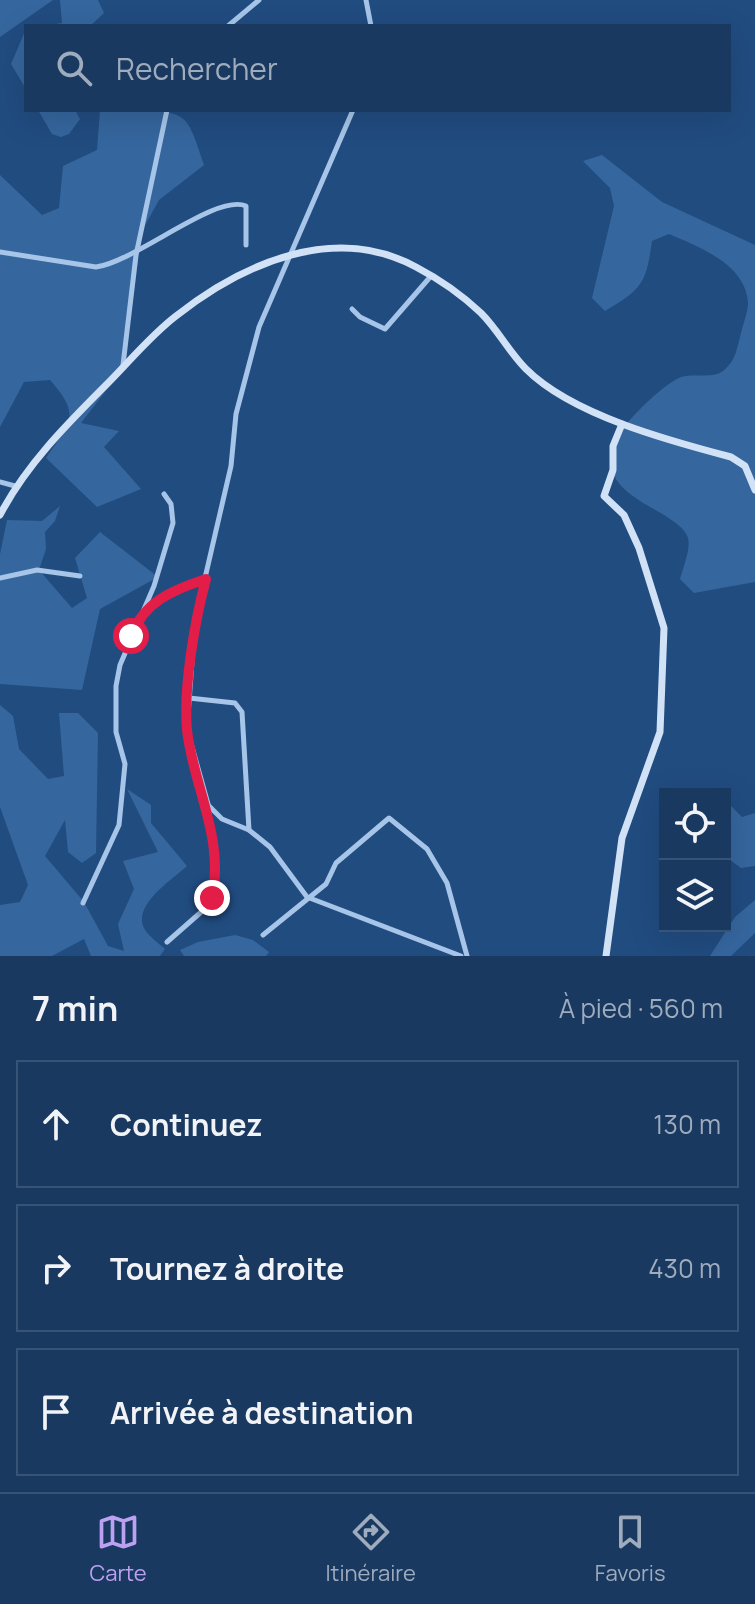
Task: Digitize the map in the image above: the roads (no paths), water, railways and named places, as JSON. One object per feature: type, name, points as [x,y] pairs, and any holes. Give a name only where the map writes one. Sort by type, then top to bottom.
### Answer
[{"type":"street","points":[[230,24],[259,0]]},
{"type":"street","points":[[366,0],[371,24]]},
{"type":"street","points":[[123,368],[136,255],[167,112]]},
{"type":"street","points":[[167,942],[212,898],[215,885],[208,804],[187,729],[195,621],[231,466],[236,414],[259,327],[352,112]]},
{"type":"street","points":[[0,252],[96,267],[136,255],[209,210],[241,204],[246,206],[246,245]]},
{"type":"street","points":[[0,515],[15,486],[68,423],[174,317],[244,273],[314,249],[358,247],[397,259],[431,276],[481,313],[539,379],[622,424],[731,457],[745,466],[755,490]]},
{"type":"street","points":[[352,309],[360,317],[385,329],[431,276]]},
{"type":"street","points":[[606,956],[622,838],[656,746],[663,701],[661,609],[624,515],[604,496],[613,470],[613,446],[622,424]]},
{"type":"street","points":[[0,482],[15,486]]},
{"type":"street","points":[[83,903],[119,825],[125,764],[116,732],[116,686],[138,616],[157,578],[174,518],[164,494]]},
{"type":"street","points":[[0,578],[37,570],[80,576]]},
{"type":"street","points":[[138,616],[164,596],[206,579]]},
{"type":"street","points":[[189,698],[235,703],[242,712],[249,830]]},
{"type":"street","points":[[208,804],[222,819],[249,830],[270,847],[307,897],[461,956]]},
{"type":"street","points":[[263,935],[326,884],[336,863],[389,818],[427,849],[434,860],[447,883],[467,956]]}]
